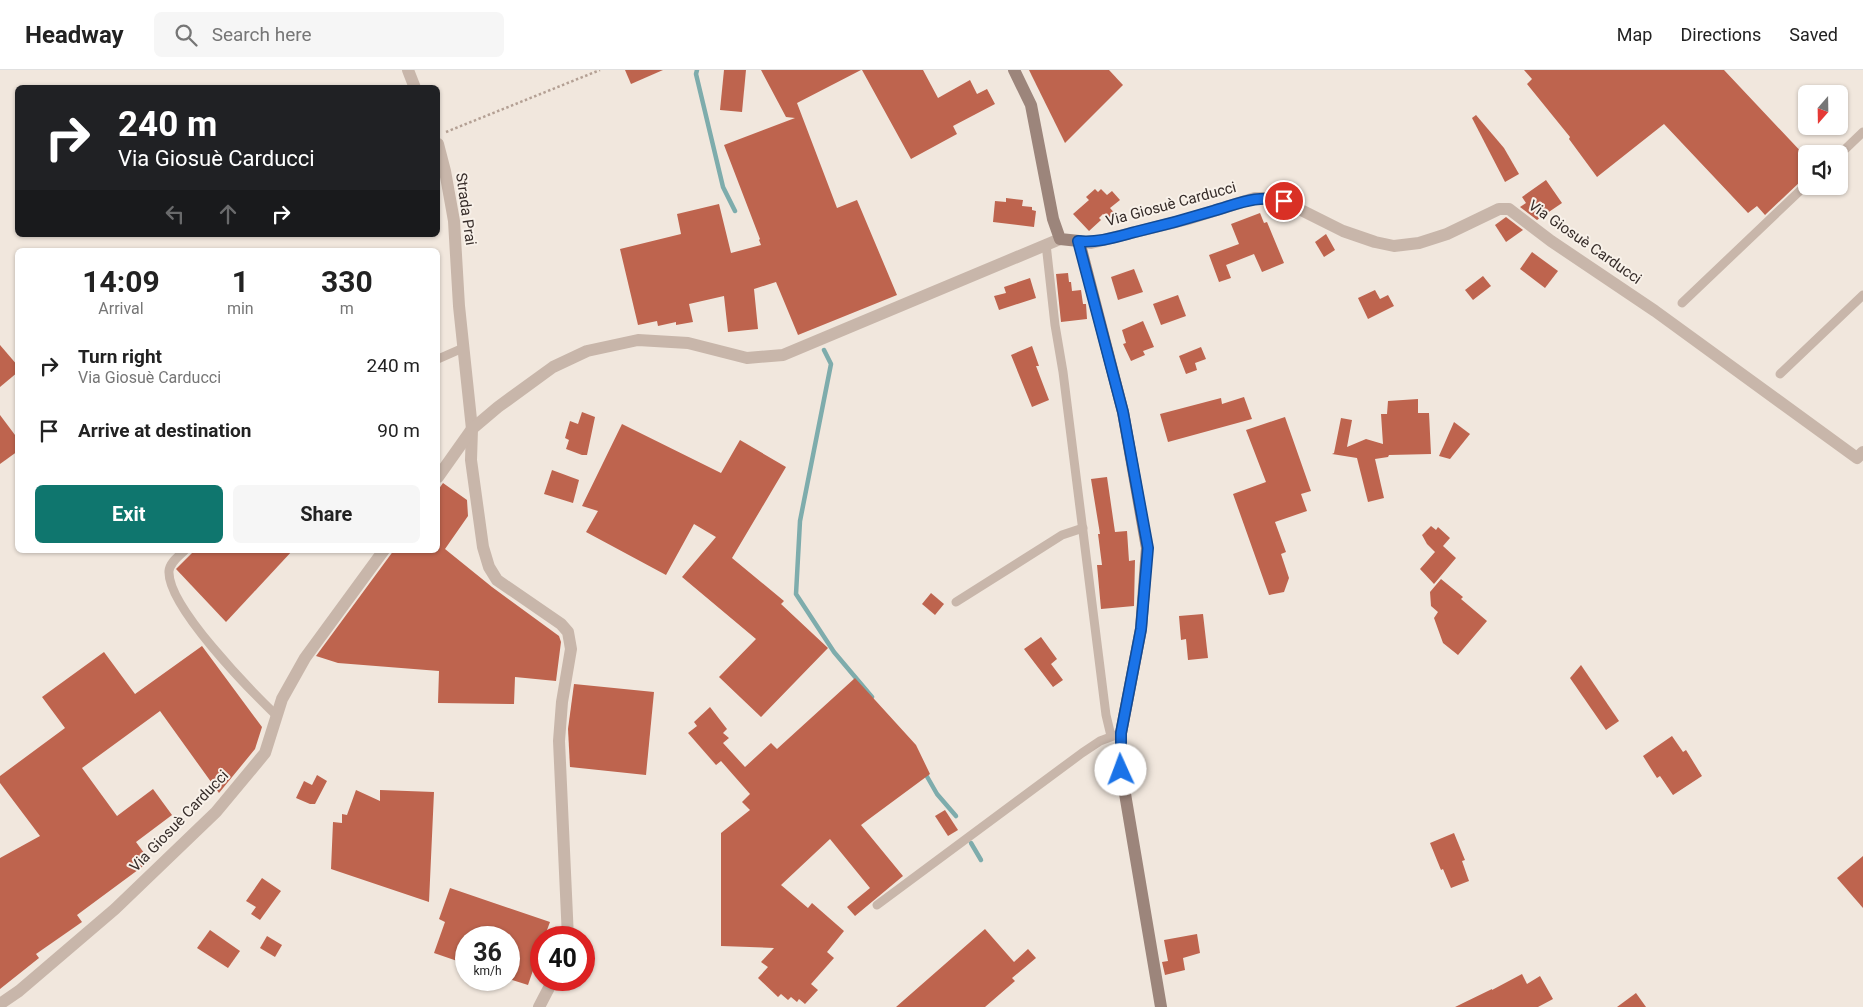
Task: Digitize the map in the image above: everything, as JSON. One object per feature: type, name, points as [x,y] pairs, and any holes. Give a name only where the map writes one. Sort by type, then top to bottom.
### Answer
[{"type":"street","points":[[408,70],[414,85]]},
{"type":"street","points":[[1014,70],[1031,105],[1053,219],[1060,239]]},
{"type":"street","name":"Strada Prai","points":[[440,152],[454,221],[463,348],[472,429],[471,460],[483,547],[489,567],[497,580],[561,624],[568,632],[570,640],[571,649],[562,702],[559,741],[567,926]]},
{"type":"street","name":"Via Giosuè Carducci","points":[[1078,241],[1091,243],[1188,219],[1255,198],[1270,198],[1284,201],[1342,231],[1394,246],[1419,243],[1448,234],[1499,209],[1509,210],[1655,310],[1857,458],[1863,452]]},
{"type":"street","points":[[440,474],[472,429],[498,407],[553,367],[587,351],[638,340],[688,343],[747,358],[783,355],[1046,244],[1060,239],[1078,241],[1123,412],[1148,548],[1141,629],[1116,735],[1161,1007]]},
{"type":"street","name":"Via Giosuè Carducci","points":[[0,1004],[19,991],[115,909],[216,812],[265,753],[282,699],[304,658],[382,553]]},
{"type":"street","points":[[539,1007],[547,991]]},
{"type":"lane","points":[[1848,146],[1863,132]]},
{"type":"lane","points":[[1682,303],[1798,193]]},
{"type":"lane","points":[[877,904],[1082,753],[1100,741],[1116,735],[1106,715],[1046,244]]},
{"type":"lane","points":[[1780,374],[1863,295]]},
{"type":"lane","points":[[440,358],[463,348]]},
{"type":"lane","points":[[956,602],[1062,536],[1083,528]]},
{"type":"lane","points":[[182,553],[170,565],[169,573],[184,611],[245,684],[277,716]]},
{"type":"path","points":[[440,135],[600,70]]},
{"type":"building","points":[[625,70],[663,70],[631,84]]},
{"type":"building","points":[[724,70],[746,70],[742,112],[720,110]]},
{"type":"building","points":[[761,70],[861,70],[797,103],[837,208],[857,200],[897,295],[798,335],[776,282],[754,289],[758,329],[728,332],[724,296],[689,304],[693,322],[676,325],[676,322],[658,326],[657,321],[638,325],[620,249],[681,234],[677,214],[719,204],[731,253],[761,245],[724,145],[795,118],[786,117]]},
{"type":"building","points":[[862,70],[923,70],[938,98],[970,80],[977,94],[987,89],[995,104],[953,126],[957,134],[911,159]]},
{"type":"building","points":[[1029,70],[1109,70],[1123,85],[1065,143]]},
{"type":"building","points":[[1524,70],[1724,70],[1798,149],[1798,184],[1765,215],[1757,206],[1748,213],[1664,124],[1597,177],[1569,139],[1570,137],[1527,84],[1532,79]]},
{"type":"building","points":[[1476,115],[1504,148],[1519,174],[1505,182],[1472,118]]},
{"type":"building","points":[[1546,180],[1562,203],[1537,220],[1520,207],[1526,203],[1522,197]]},
{"type":"building","points":[[1095,189],[1098,192],[1101,189],[1107,195],[1112,191],[1120,200],[1110,208],[1117,216],[1110,222],[1103,214],[1099,218],[1101,220],[1089,231],[1073,214],[1089,200],[1086,197]]},
{"type":"building","points":[[1006,198],[1023,200],[1022,206],[1032,207],[1032,210],[1036,211],[1034,227],[993,222],[995,201],[1006,202]]},
{"type":"building","points":[[1260,213],[1264,223],[1267,222],[1284,263],[1262,272],[1254,254],[1226,265],[1231,278],[1219,282],[1209,255],[1239,244],[1231,224]]},
{"type":"building","points":[[1506,217],[1523,230],[1506,242],[1495,225]]},
{"type":"building","points":[[1326,234],[1335,250],[1324,257],[1315,242]]},
{"type":"building","points":[[1532,252],[1558,271],[1545,288],[1520,269]]},
{"type":"building","points":[[1134,269],[1143,292],[1118,300],[1111,277]]},
{"type":"building","points":[[1068,273],[1072,291],[1081,290],[1083,304],[1086,304],[1087,319],[1061,322],[1056,274]]},
{"type":"building","points":[[1483,276],[1491,286],[1473,300],[1465,290]]},
{"type":"building","points":[[1030,278],[1036,298],[999,310],[994,296],[1006,293],[1004,287]]},
{"type":"building","points":[[1375,290],[1380,299],[1388,295],[1394,306],[1368,319],[1358,298]]},
{"type":"building","points":[[1178,295],[1186,316],[1161,325],[1153,304]]},
{"type":"building","points":[[1143,321],[1154,347],[1143,351],[1145,355],[1131,361],[1123,344],[1126,343],[1122,330]]},
{"type":"building","points":[[0,345],[15,362],[15,374],[0,387]]},
{"type":"building","points":[[1032,346],[1039,366],[1036,366],[1049,400],[1032,407],[1011,355]]},
{"type":"building","points":[[1201,347],[1206,359],[1195,363],[1197,370],[1186,374],[1179,356]]},
{"type":"building","points":[[1244,397],[1252,419],[1168,442],[1160,414],[1221,398],[1222,404]]},
{"type":"building","points":[[1418,399],[1418,413],[1429,413],[1431,454],[1389,455],[1388,457],[1375,459],[1384,498],[1368,502],[1357,458],[1332,454],[1334,453],[1341,418],[1352,420],[1347,447],[1366,439],[1383,444],[1381,414],[1387,414],[1388,401]]},
{"type":"building","points":[[582,412],[595,417],[587,455],[566,449],[569,440],[565,438],[570,421],[578,424]]},
{"type":"building","points":[[0,415],[15,435],[15,453],[0,464]]},
{"type":"building","points":[[1285,417],[1311,491],[1301,494],[1307,511],[1275,522],[1286,552],[1281,554],[1289,578],[1284,592],[1269,595],[1233,494],[1266,482],[1246,430]]},
{"type":"building","points":[[1454,422],[1470,434],[1450,459],[1439,456]]},
{"type":"building","points":[[622,424],[721,473],[740,440],[786,467],[732,558],[784,601],[781,604],[828,648],[761,717],[719,677],[756,639],[682,577],[716,537],[694,524],[666,575],[586,532],[598,511],[582,506]]},
{"type":"building","points":[[552,470],[579,480],[573,503],[544,494]]},
{"type":"building","points":[[1107,477],[1115,532],[1127,531],[1129,561],[1135,560],[1134,606],[1101,609],[1097,565],[1102,565],[1098,534],[1100,534],[1091,479]]},
{"type":"building","points":[[443,483],[467,500],[468,516],[445,549],[492,587],[559,636],[561,642],[556,681],[515,677],[514,704],[438,703],[439,671],[338,663],[316,656],[392,553],[440,553],[440,487]]},
{"type":"building","points":[[1431,526],[1436,530],[1438,527],[1450,538],[1443,546],[1456,558],[1434,584],[1420,569],[1435,552],[1422,535]]},
{"type":"building","points":[[192,553],[290,553],[226,622],[176,569]]},
{"type":"building","points":[[1441,579],[1463,597],[1461,599],[1487,621],[1458,655],[1443,643],[1434,618],[1438,612],[1431,606],[1430,592]]},
{"type":"building","points":[[931,593],[944,604],[935,615],[922,604]]},
{"type":"building","points":[[1203,614],[1208,658],[1188,660],[1186,639],[1181,640],[1179,616]]},
{"type":"building","points":[[1041,637],[1057,659],[1051,664],[1063,680],[1053,687],[1024,649]]},
{"type":"building","points":[[202,646],[262,727],[255,749],[219,793],[160,711],[82,768],[117,816],[153,789],[172,815],[136,842],[150,861],[77,915],[82,922],[36,954],[39,958],[0,989],[0,858],[40,836],[0,783],[0,776],[65,728],[42,697],[104,652],[135,694]]},
{"type":"building","points":[[1581,665],[1619,721],[1606,730],[1570,678]]},
{"type":"building","points":[[855,678],[916,745],[930,774],[861,825],[903,876],[855,916],[847,907],[870,888],[830,839],[781,885],[808,908],[812,903],[844,931],[827,952],[834,958],[811,984],[818,990],[805,1004],[799,999],[797,1002],[791,997],[788,1000],[781,994],[778,997],[758,978],[768,967],[761,962],[774,948],[721,946],[721,833],[750,810],[742,802],[750,794],[721,761],[716,765],[688,733],[697,726],[694,722],[710,707],[727,729],[723,733],[729,738],[723,743],[745,767],[771,743],[777,749]]},
{"type":"building","points":[[574,684],[654,692],[646,775],[570,767],[568,729]]},
{"type":"building","points":[[1672,736],[1683,752],[1686,750],[1702,776],[1673,795],[1660,776],[1657,778],[1643,756]]},
{"type":"building","points":[[317,775],[327,781],[315,804],[310,804],[296,798],[304,781],[312,785]]},
{"type":"building","points":[[356,790],[380,801],[380,790],[434,792],[429,902],[331,869],[333,822],[342,823],[342,814],[347,815]]},
{"type":"building","points":[[945,810],[958,830],[948,836],[935,816]]},
{"type":"building","points":[[1454,833],[1465,860],[1462,861],[1469,881],[1451,888],[1430,843]]},
{"type":"building","points":[[1863,856],[1863,908],[1837,878]]},
{"type":"building","points":[[262,878],[281,891],[260,920],[251,914],[256,907],[246,901]]},
{"type":"building","points":[[450,888],[550,922],[548,926],[530,926],[530,979],[528,985],[520,982],[520,926],[455,926],[455,960],[434,953],[445,922],[439,919]]},
{"type":"building","points":[[985,929],[1014,962],[1028,949],[1036,958],[1012,978],[1015,981],[985,1007],[896,1007]]},
{"type":"building","points":[[210,930],[240,951],[228,968],[197,948]]},
{"type":"building","points":[[1197,934],[1200,953],[1183,958],[1185,970],[1165,975],[1162,962],[1168,961],[1164,940]]},
{"type":"building","points":[[267,936],[282,945],[275,957],[260,948]]},
{"type":"building","points":[[1522,974],[1527,984],[1540,976],[1553,999],[1538,1007],[1455,1007],[1492,990]]},
{"type":"building","points":[[1636,993],[1646,1007],[1617,1007]]},
{"type":"waterway","points":[[697,70],[696,74],[723,187],[735,211]]},
{"type":"waterway","points":[[824,350],[831,364],[800,521],[796,594],[834,652],[872,697]]},
{"type":"waterway","points":[[925,773],[937,794],[956,816]]},
{"type":"waterway","points":[[971,843],[981,860]]},
{"type":"route","points":[[1121,770],[1121,733],[1141,629],[1148,548],[1123,412],[1078,241],[1091,243],[1153,228],[1255,198],[1270,198],[1284,201]]}]
